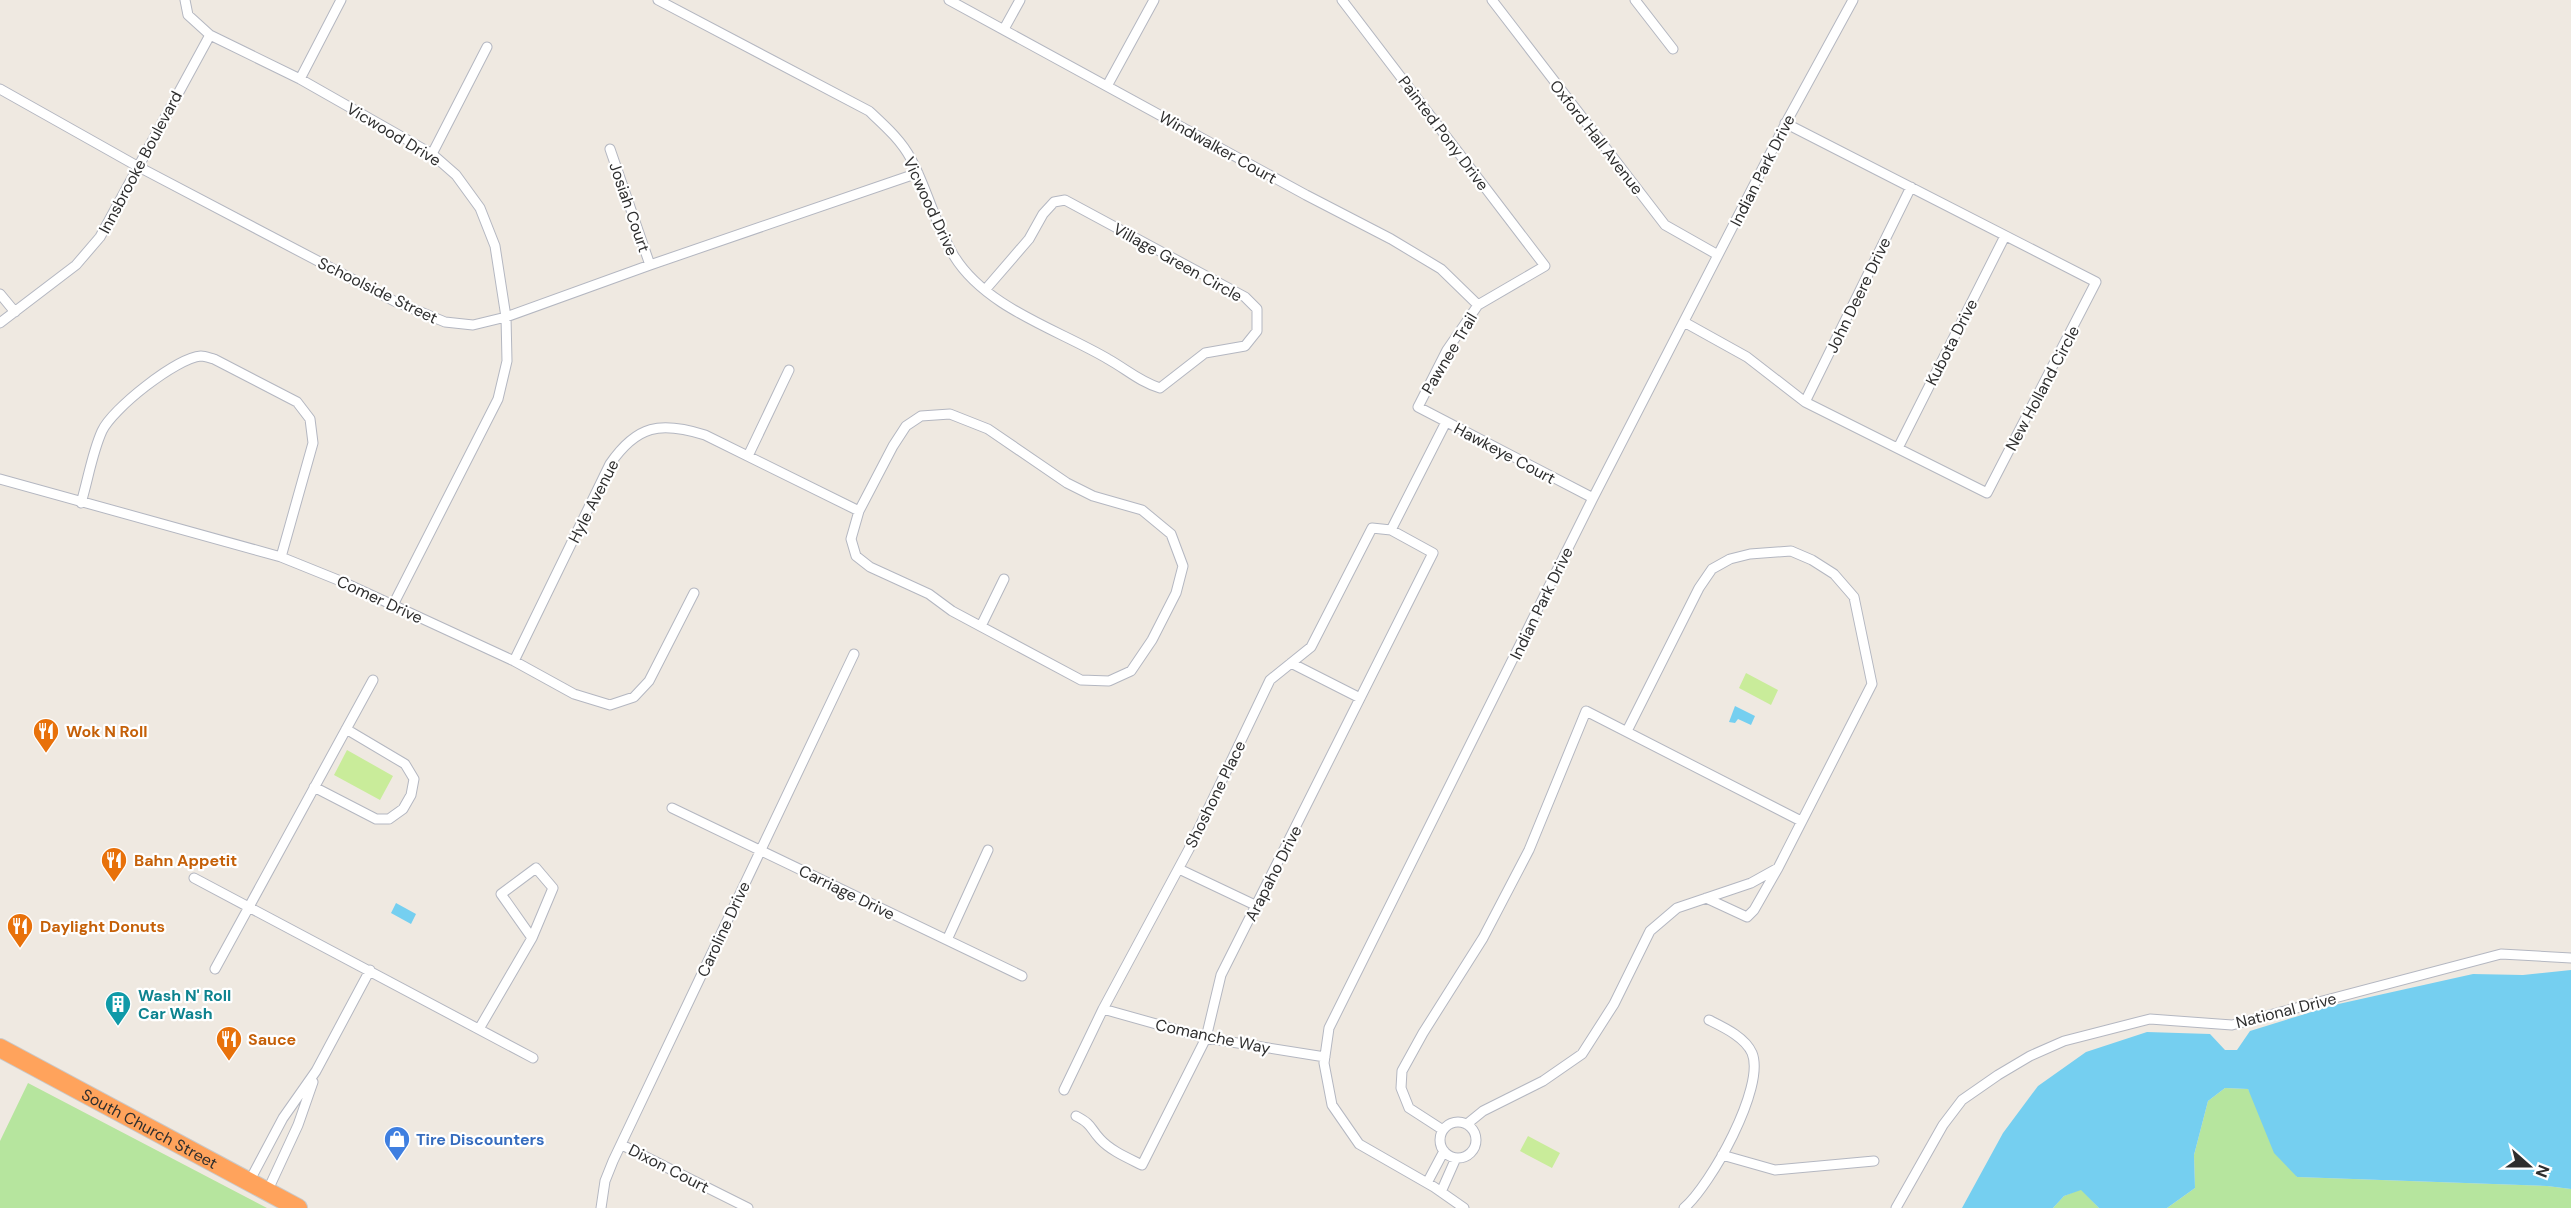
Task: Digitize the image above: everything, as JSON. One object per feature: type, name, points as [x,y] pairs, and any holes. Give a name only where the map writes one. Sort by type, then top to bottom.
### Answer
[{"type":"highway","name":"South Church Street","points":[[0,1048],[298,1208]]},
{"type":"street","name":"Vicwood Drive","points":[[185,0],[188,15],[210,35],[300,79],[432,154],[456,175],[480,208],[495,246],[506,317],[507,361],[498,399],[393,605]]},
{"type":"street","points":[[300,79],[341,0]]},
{"type":"street","name":"Vicwood Drive","points":[[658,0],[869,111],[896,137],[918,174],[935,221],[953,255],[965,273],[985,290]]},
{"type":"street","name":"Windwalker Court","points":[[949,0],[1391,239],[1441,269],[1478,305]]},
{"type":"street","points":[[1004,29],[1020,0]]},
{"type":"street","points":[[1107,86],[1154,0]]},
{"type":"street","name":"Painted Pony Drive","points":[[1342,0],[1545,266]]},
{"type":"street","name":"Oxford Hall Avenue","points":[[1492,0],[1665,225],[1718,255]]},
{"type":"street","points":[[1635,0],[1672,49]]},
{"type":"street","name":"Indian Park Drive","points":[[1464,1208],[1359,1144],[1332,1104],[1324,1063],[1329,1028],[1593,498],[1785,123],[1853,0]]},
{"type":"street","name":"Innsbrooke Boulevard","points":[[0,323],[76,265],[100,237],[210,35]]},
{"type":"street","points":[[432,154],[488,47]]},
{"type":"street","name":"Schoolside Street","points":[[0,89],[137,166],[419,313],[445,322],[473,325],[506,317],[650,264],[918,174]]},
{"type":"street","name":"New Holland Circle","points":[[1684,322],[1747,357],[1805,402],[1987,493],[2097,282],[1785,123]]},
{"type":"street","name":"Josiah Court","points":[[610,149],[650,264]]},
{"type":"street","name":"John Deere Drive","points":[[1805,402],[1911,188]]},
{"type":"street","name":"Village Green Circle","points":[[1065,200],[1245,297],[1257,309],[1257,331],[1245,346],[1205,353],[1160,388],[1146,383],[1108,359],[1011,308],[985,290],[1029,239],[1042,214],[1054,202],[1065,200]]},
{"type":"street","name":"Kubota Drive","points":[[1898,448],[2005,236]]},
{"type":"street","name":"Pawnee Trail","points":[[1418,407],[1447,350],[1478,305],[1545,266]]},
{"type":"street","points":[[0,294],[15,312]]},
{"type":"street","points":[[81,503],[102,431],[112,415],[170,369],[201,356],[214,359],[297,402],[310,418],[313,443],[281,556]]},
{"type":"street","points":[[748,456],[789,370]]},
{"type":"street","name":"Hawkeye Court","points":[[1418,407],[1593,498]]},
{"type":"street","points":[[950,414],[988,429],[1067,483],[1094,496],[1142,510],[1171,534],[1183,566],[1176,593],[1152,640],[1131,671],[1109,681],[1081,680],[981,626],[952,611],[929,594],[870,567],[856,556],[851,539],[859,511],[893,446],[906,426],[921,416],[950,414]]},
{"type":"street","points":[[1391,530],[1446,422]]},
{"type":"street","name":"Hyle Avenue","points":[[514,661],[610,464],[623,445],[640,433],[662,427],[683,428],[705,435],[859,511]]},
{"type":"street","name":"Comer Drive","points":[[0,479],[281,556],[514,661],[574,694],[609,705],[634,696],[649,681],[694,593]]},
{"type":"street","name":"Shoshone Place","points":[[1064,1090],[1103,1009],[1179,868],[1270,680],[1311,647],[1372,528],[1391,530]]},
{"type":"street","name":"Arapaho Drive","points":[[1076,1116],[1091,1124],[1100,1139],[1114,1150],[1142,1165],[1206,1038],[1221,975],[1433,553],[1391,530]]},
{"type":"street","points":[[1627,730],[1699,588],[1712,569],[1730,559],[1750,554],[1791,551],[1812,560],[1834,574],[1854,597],[1872,684],[1778,868],[1754,910],[1747,917],[1736,914],[1706,898]]},
{"type":"street","points":[[981,626],[1004,579]]},
{"type":"street","name":"Caroline Drive","points":[[601,1208],[605,1180],[854,654]]},
{"type":"street","points":[[1291,663],[1360,698]]},
{"type":"street","points":[[215,969],[373,680]]},
{"type":"street","points":[[1443,1130],[1409,1108],[1401,1088],[1402,1071],[1423,1033],[1483,938],[1529,850],[1586,711],[1801,821]]},
{"type":"street","points":[[314,786],[376,819],[389,819],[403,809],[411,795],[414,779],[405,764],[346,729]]},
{"type":"street","name":"Carriage Drive","points":[[672,808],[1022,976]]},
{"type":"street","points":[[947,940],[988,850]]},
{"type":"street","points":[[479,1029],[532,938],[553,888],[536,868],[501,894],[532,938]]},
{"type":"street","points":[[1179,868],[1257,906]]},
{"type":"street","points":[[1467,1124],[1483,1111],[1543,1081],[1582,1054],[1614,1004],[1650,931],[1677,908],[1751,883],[1778,868]]},
{"type":"street","points":[[194,878],[533,1058]]},
{"type":"street","name":"National Drive","points":[[1896,1208],[1944,1125],[1962,1100],[2030,1056],[2064,1041],[2150,1019],[2232,1025],[2501,954],[2571,958]]},
{"type":"street","points":[[249,1182],[283,1118],[316,1071],[370,970]]},
{"type":"street","name":"Comanche Way","points":[[1103,1009],[1206,1038],[1324,1057]]},
{"type":"street","points":[[1684,1208],[1707,1180],[1722,1155],[1749,1098],[1754,1067],[1751,1052],[1732,1032],[1709,1020]]},
{"type":"street","points":[[267,1192],[298,1125],[316,1071]]},
{"type":"street","points":[[1454,1122],[1467,1124],[1473,1128],[1476,1142],[1470,1154],[1456,1158],[1444,1151],[1440,1141],[1443,1130],[1454,1122]]},
{"type":"street","name":"Dixon Court","points":[[622,1145],[748,1208]]},
{"type":"street","points":[[1426,1183],[1444,1151]]},
{"type":"street","points":[[1722,1155],[1775,1170],[1874,1161]]},
{"type":"street","points":[[1441,1192],[1456,1158]]},
{"type":"green space","points":[[1746,673],[1778,690],[1771,705],[1739,688]]},
{"type":"green space","points":[[347,750],[393,776],[380,800],[334,775]]},
{"type":"green space","points":[[28,1083],[267,1208],[0,1208],[0,1141]]},
{"type":"green space","points":[[2225,1088],[2248,1089],[2297,1177],[2547,1186],[2571,1189],[2571,1208],[2167,1208],[2195,1188],[2194,1155],[2208,1101]]},
{"type":"green space","points":[[1528,1136],[1560,1153],[1552,1168],[1520,1151]]},
{"type":"green space","points":[[2081,1189],[2099,1208],[2053,1208],[2064,1196]]},
{"type":"water","points":[[1735,706],[1755,716],[1751,725],[1738,719],[1735,723],[1729,722]]},
{"type":"water","points":[[396,903],[416,914],[411,924],[391,913]]},
{"type":"water","points":[[2571,970],[2571,1189],[2547,1186],[2297,1177],[2274,1153],[2248,1089],[2225,1088],[2208,1101],[2194,1155],[2195,1188],[2167,1208],[2099,1208],[2081,1190],[2064,1196],[2053,1208],[1962,1208],[2003,1133],[2038,1086],[2086,1052],[2147,1032],[2210,1034],[2225,1050],[2237,1050],[2250,1031],[2334,1005],[2473,974],[2523,975]]},
{"type":"place","name":"Wok N Roll","points":[[46,754]]},
{"type":"place","name":"Bahn Appetit","points":[[114,883]]},
{"type":"place","name":"Daylight Donuts","points":[[20,949]]},
{"type":"place","name":"Wash N' Roll Car Wash","points":[[118,1027]]},
{"type":"place","name":"Sauce","points":[[229,1062]]},
{"type":"place","name":"Tire Discounters","points":[[397,1162]]}]
